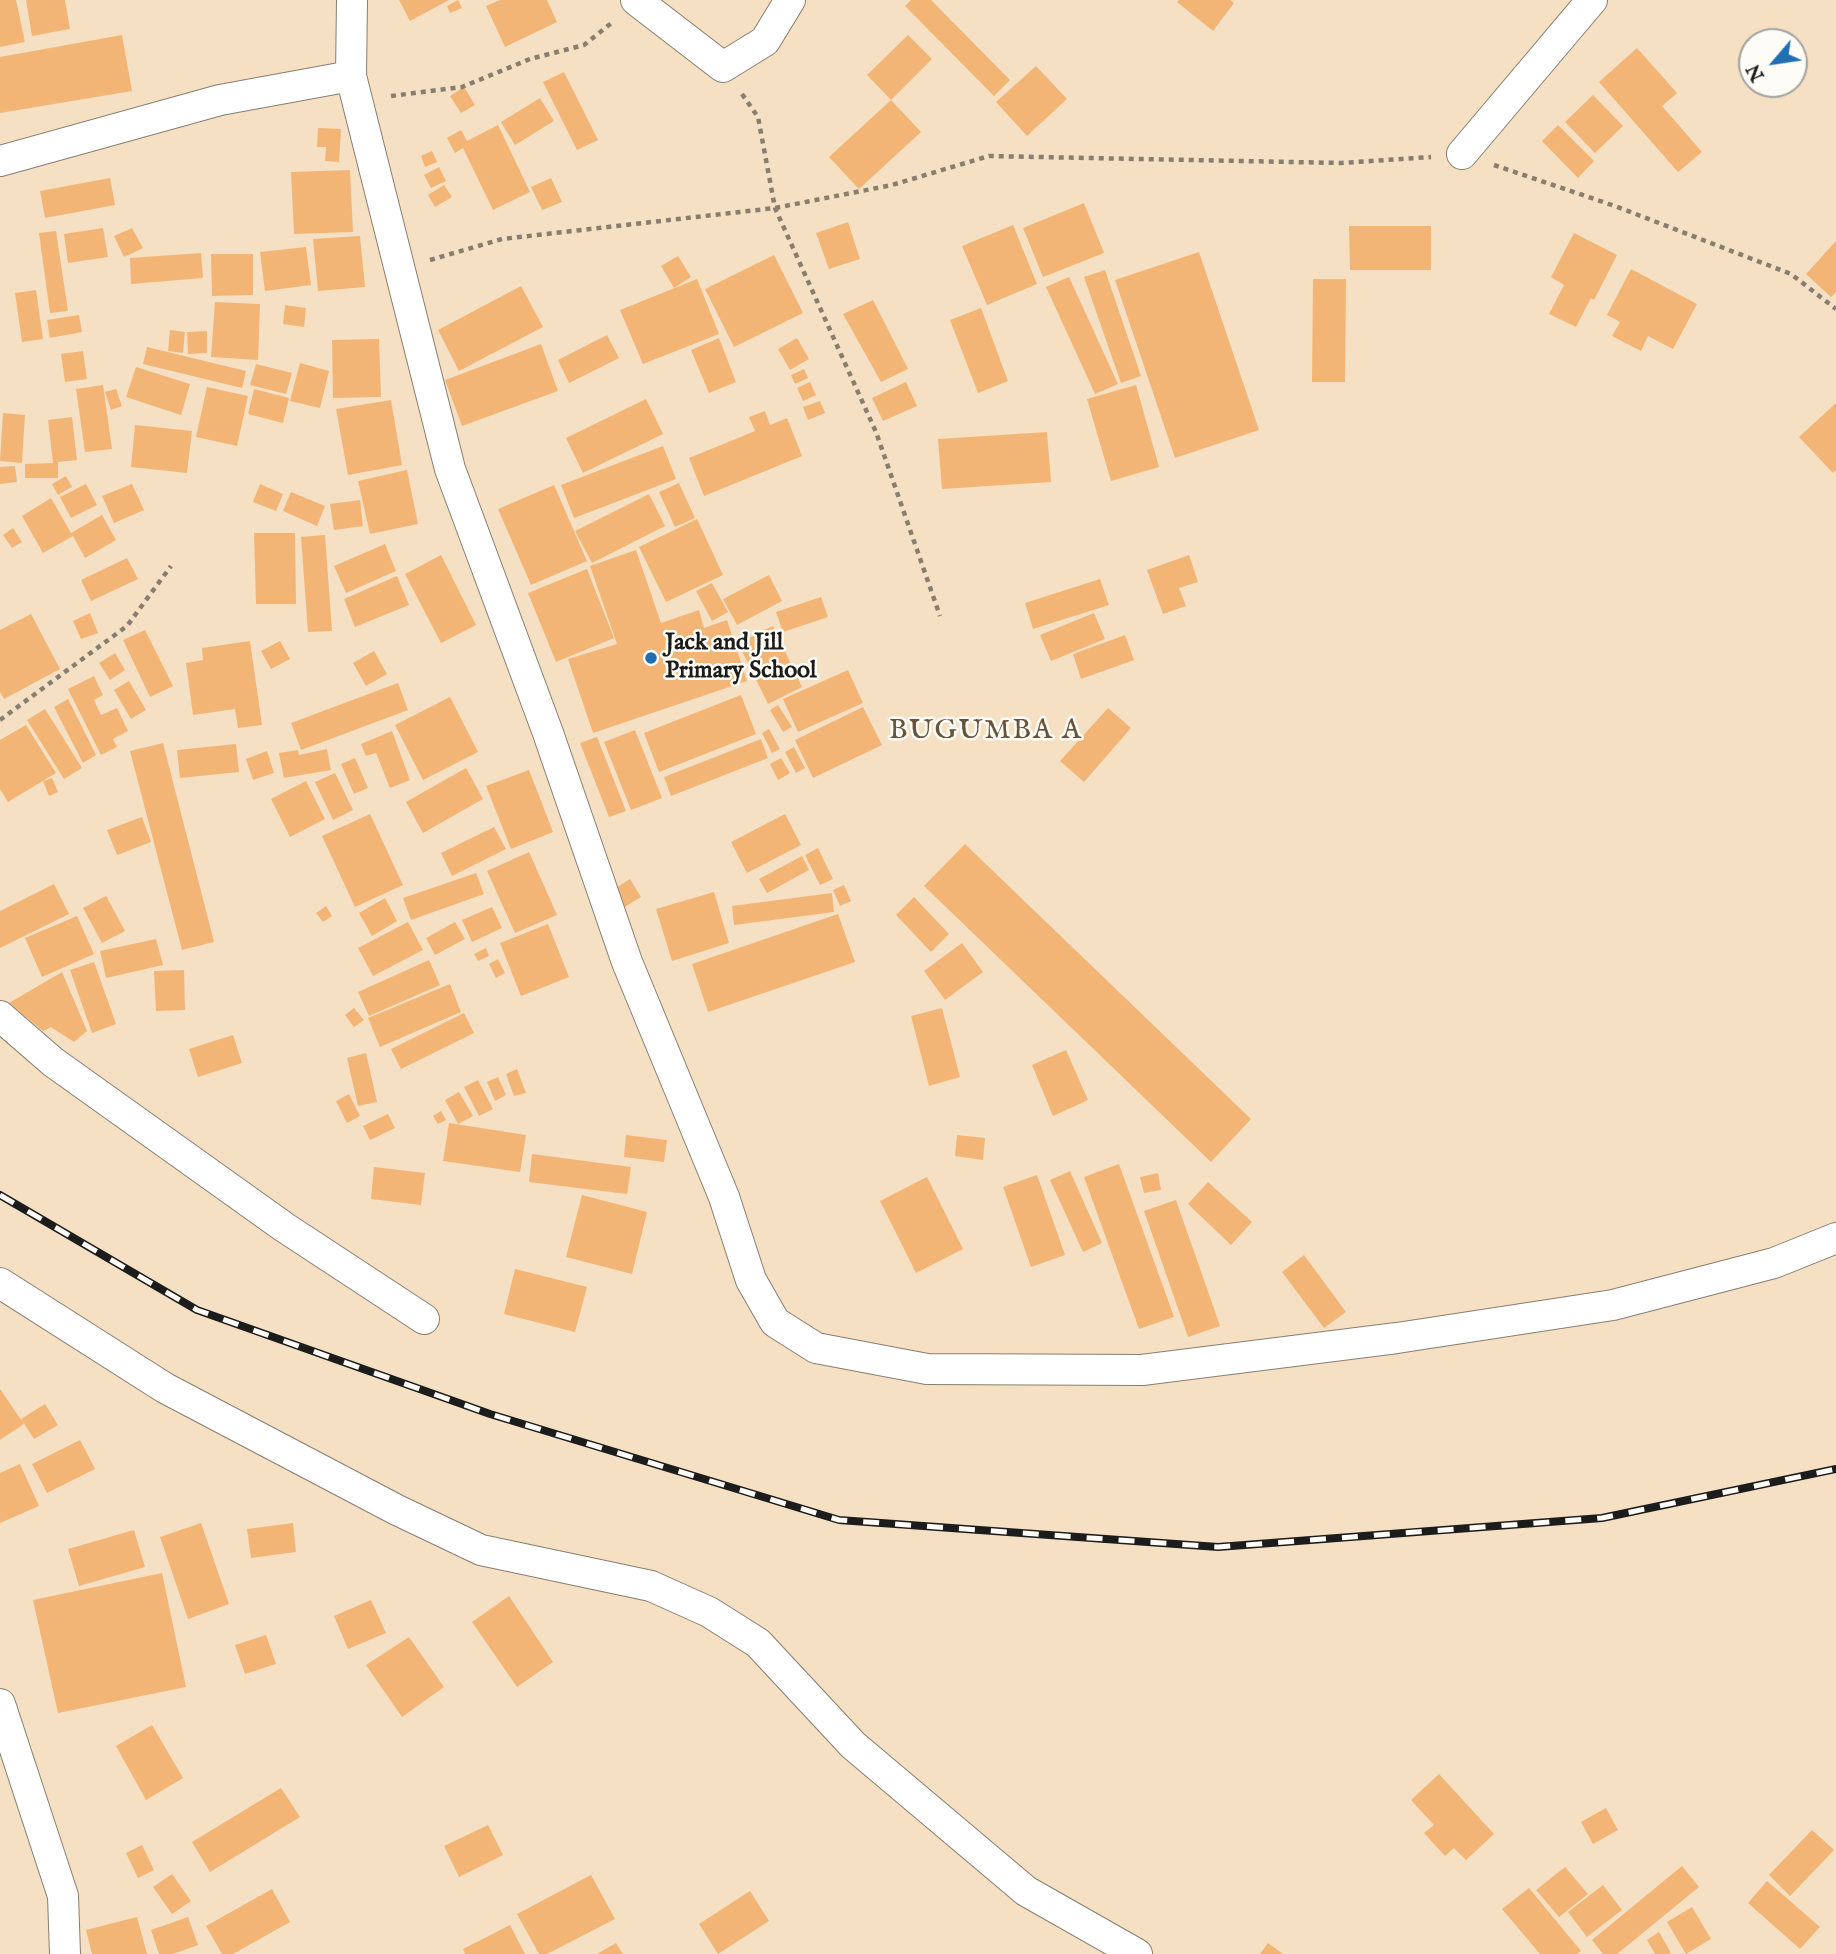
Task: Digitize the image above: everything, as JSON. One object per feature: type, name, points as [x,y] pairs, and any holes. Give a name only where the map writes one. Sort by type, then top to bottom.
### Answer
[{"type":"street","points":[[352,0],[355,88],[450,469],[548,733],[627,962],[724,1197],[751,1280],[775,1322],[816,1348],[927,1369],[1142,1370],[1397,1338],[1613,1306],[1774,1263],[1836,1238]]},
{"type":"street","points":[[637,0],[723,67],[765,41],[790,0]]},
{"type":"street","points":[[1462,154],[1592,0]]},
{"type":"street","points":[[0,161],[220,100],[355,88]]},
{"type":"street","points":[[0,1016],[53,1062],[273,1219],[424,1319]]},
{"type":"street","points":[[0,1283],[165,1388],[397,1510],[481,1550],[651,1586],[709,1612],[758,1643],[853,1745],[1026,1891],[1137,1954]]},
{"type":"street","points":[[0,1704],[63,1896],[65,1954]]},
{"type":"path","points":[[355,88],[462,87],[530,59],[584,45],[637,0]]},
{"type":"path","points":[[723,67],[758,117],[775,208],[876,432],[940,616]]},
{"type":"path","points":[[398,266],[445,257],[502,239],[775,208],[892,185],[989,156],[1341,163],[1462,154],[1615,206],[1791,274],[1836,309]]},
{"type":"path","points":[[0,720],[127,625],[171,566]]},
{"type":"building","points":[[0,0],[16,0],[25,42],[0,47]]},
{"type":"building","points":[[26,0],[65,0],[70,29],[32,36]]},
{"type":"building","points":[[399,0],[449,0],[410,21]]},
{"type":"building","points":[[458,0],[462,8],[450,13],[447,6]]},
{"type":"building","points":[[500,0],[547,0],[557,22],[505,47],[486,6]]},
{"type":"building","points":[[911,0],[931,0],[1010,80],[994,96],[905,6]]},
{"type":"building","points":[[1230,0],[1234,3],[1213,31],[1177,2]]},
{"type":"building","points":[[122,35],[132,91],[0,113],[0,57]]},
{"type":"building","points":[[908,35],[932,59],[891,100],[867,75]]},
{"type":"building","points":[[1637,48],[1677,93],[1662,106],[1702,152],[1678,172],[1599,82]]},
{"type":"building","points":[[1036,66],[1067,99],[1027,136],[996,102]]},
{"type":"building","points":[[564,72],[598,140],[577,150],[543,82]]},
{"type":"building","points":[[464,87],[475,105],[461,113],[450,96]]},
{"type":"building","points":[[1593,95],[1623,126],[1595,153],[1565,122]]},
{"type":"building","points":[[540,98],[554,121],[515,145],[501,122]]},
{"type":"building","points":[[891,100],[921,132],[859,189],[829,157]]},
{"type":"building","points":[[498,125],[530,192],[493,210],[463,148],[455,153],[447,138],[461,130],[467,141]]},
{"type":"building","points":[[1558,125],[1594,161],[1578,178],[1542,141]]},
{"type":"building","points":[[318,128],[341,129],[339,162],[325,161],[326,147],[317,147]]},
{"type":"building","points":[[432,151],[437,162],[425,167],[421,156]]},
{"type":"building","points":[[439,167],[446,181],[431,188],[424,175]]},
{"type":"building","points":[[350,170],[353,232],[294,234],[291,172]]},
{"type":"building","points":[[110,178],[115,205],[45,218],[40,191]]},
{"type":"building","points":[[551,178],[562,202],[542,210],[531,187]]},
{"type":"building","points":[[444,185],[452,197],[435,207],[428,195]]},
{"type":"building","points":[[1084,203],[1104,253],[1043,277],[1023,228]]},
{"type":"building","points":[[848,222],[860,259],[829,269],[816,233]]},
{"type":"building","points":[[1013,225],[1037,284],[987,305],[962,246]]},
{"type":"building","points":[[1349,226],[1431,226],[1431,270],[1350,270]]},
{"type":"building","points":[[103,228],[108,257],[68,263],[64,234]]},
{"type":"building","points":[[132,228],[143,248],[124,257],[114,236]]},
{"type":"building","points":[[56,231],[68,311],[50,313],[39,233]]},
{"type":"building","points":[[1574,233],[1617,255],[1594,300],[1591,298],[1576,327],[1549,314],[1564,285],[1551,277]]},
{"type":"building","points":[[360,236],[365,287],[318,291],[313,239]]},
{"type":"building","points":[[1836,241],[1836,292],[1831,297],[1806,274]]},
{"type":"building","points":[[306,247],[311,285],[265,291],[260,252]]},
{"type":"building","points":[[1199,252],[1259,430],[1175,458],[1115,280]]},
{"type":"building","points":[[201,253],[203,278],[131,284],[130,258]]},
{"type":"building","points":[[211,254],[253,254],[253,295],[212,296]]},
{"type":"building","points":[[774,255],[803,313],[734,347],[705,289]]},
{"type":"building","points":[[678,256],[691,277],[674,288],[661,266]]},
{"type":"building","points":[[1631,269],[1697,304],[1673,349],[1648,336],[1641,351],[1612,336],[1620,322],[1607,315]]},
{"type":"building","points":[[1105,270],[1141,376],[1121,383],[1084,277]]},
{"type":"building","points":[[1069,277],[1118,384],[1095,394],[1046,287]]},
{"type":"building","points":[[697,279],[719,334],[643,364],[620,310]]},
{"type":"building","points":[[1313,279],[1346,279],[1345,382],[1312,382]]},
{"type":"building","points":[[521,286],[543,327],[459,371],[438,330]]},
{"type":"building","points":[[36,290],[43,339],[22,342],[15,293]]},
{"type":"building","points":[[873,300],[908,369],[881,382],[843,314]]},
{"type":"building","points":[[215,302],[260,304],[258,360],[211,357]]},
{"type":"building","points":[[285,305],[306,308],[304,327],[283,324]]},
{"type":"building","points":[[981,308],[1008,381],[978,393],[950,320]]},
{"type":"building","points":[[79,315],[82,332],[50,338],[47,320]]},
{"type":"building","points":[[170,330],[185,332],[183,353],[168,351]]},
{"type":"building","points":[[207,331],[207,353],[188,354],[187,332]]},
{"type":"building","points":[[607,335],[619,358],[569,383],[558,360]]},
{"type":"building","points":[[719,338],[736,382],[709,393],[691,350]]},
{"type":"building","points":[[797,338],[809,359],[790,370],[778,349]]},
{"type":"building","points":[[379,339],[381,397],[333,398],[332,340]]},
{"type":"building","points":[[541,344],[558,391],[462,426],[445,380]]},
{"type":"building","points":[[147,347],[246,371],[242,388],[143,364]]},
{"type":"building","points":[[83,351],[87,379],[65,382],[61,354]]},
{"type":"building","points":[[300,363],[329,371],[320,408],[290,401]]},
{"type":"building","points":[[256,364],[292,373],[286,394],[250,385]]},
{"type":"building","points":[[136,367],[190,384],[181,415],[126,397]]},
{"type":"building","points":[[804,369],[808,378],[795,384],[791,375]]},
{"type":"building","points":[[810,382],[816,395],[803,401],[797,388]]},
{"type":"building","points":[[906,382],[917,406],[883,421],[872,398]]},
{"type":"building","points":[[103,385],[112,449],[85,452],[76,389]]},
{"type":"building","points":[[1136,385],[1159,467],[1111,481],[1087,399]]},
{"type":"building","points":[[207,387],[248,396],[237,446],[196,437]]},
{"type":"building","points":[[116,389],[122,406],[111,410],[105,392]]},
{"type":"building","points":[[254,389],[289,398],[283,423],[248,414]]},
{"type":"building","points":[[646,399],[663,434],[583,473],[566,438]]},
{"type":"building","points":[[391,400],[402,465],[348,475],[336,409]]},
{"type":"building","points":[[820,401],[825,413],[808,420],[803,407]]},
{"type":"building","points":[[1836,403],[1836,470],[1833,473],[1799,437]]},
{"type":"building","points":[[765,411],[770,425],[787,418],[802,456],[704,496],[689,458],[755,431],[749,417]]},
{"type":"building","points":[[3,413],[25,415],[22,463],[0,461]]},
{"type":"building","points":[[72,417],[77,460],[58,462],[58,478],[25,478],[25,464],[53,463],[48,420]]},
{"type":"building","points":[[135,425],[192,431],[187,473],[131,467]]},
{"type":"building","points":[[1047,432],[1051,482],[942,489],[938,439]]},
{"type":"building","points":[[663,446],[676,479],[574,518],[561,485]]},
{"type":"building","points":[[15,466],[17,482],[0,484],[0,467]]},
{"type":"building","points":[[407,470],[418,524],[370,534],[358,481]]},
{"type":"building","points":[[66,476],[72,487],[58,495],[52,484]]},
{"type":"building","points":[[679,483],[695,518],[675,527],[659,492]]},
{"type":"building","points":[[86,484],[97,505],[71,518],[60,497]]},
{"type":"building","points":[[132,484],[144,510],[114,523],[102,496]]},
{"type":"building","points":[[260,484],[283,494],[276,511],[253,502]]},
{"type":"building","points":[[554,485],[587,561],[531,585],[498,509]]},
{"type":"building","points":[[291,492],[325,506],[317,526],[283,511]]},
{"type":"building","points":[[649,494],[665,526],[592,563],[575,531]]},
{"type":"building","points":[[51,498],[71,533],[102,515],[116,540],[85,558],[73,536],[43,553],[22,516]]},
{"type":"building","points":[[360,500],[363,526],[334,530],[330,504]]},
{"type":"building","points":[[697,519],[723,575],[666,602],[639,547]]},
{"type":"building","points":[[13,528],[22,542],[12,548],[3,535]]},
{"type":"building","points":[[254,533],[295,533],[296,604],[256,604]]},
{"type":"building","points":[[325,535],[332,631],[308,632],[301,537]]},
{"type":"building","points":[[385,544],[396,571],[346,593],[334,566]]},
{"type":"building","points":[[636,550],[661,623],[699,610],[704,628],[727,620],[747,681],[593,733],[568,659],[617,644],[590,566]]},
{"type":"building","points":[[441,555],[476,625],[441,643],[405,574]]},
{"type":"building","points":[[1189,555],[1198,582],[1179,588],[1186,606],[1163,614],[1147,570]]},
{"type":"building","points":[[127,558],[138,579],[91,601],[81,580]]},
{"type":"building","points":[[587,569],[614,638],[556,662],[528,593]]},
{"type":"building","points":[[769,575],[782,601],[737,625],[723,599]]},
{"type":"building","points":[[397,576],[409,605],[355,627],[344,599]]},
{"type":"building","points":[[1100,579],[1109,605],[1033,629],[1025,603]]},
{"type":"building","points":[[712,583],[728,612],[712,621],[696,591]]},
{"type":"building","points":[[821,597],[828,617],[783,632],[776,612]]},
{"type":"building","points":[[90,613],[98,633],[81,639],[73,621]]},
{"type":"building","points":[[1094,613],[1105,639],[1051,661],[1040,635]]},
{"type":"building","points":[[31,614],[60,669],[4,699],[0,692],[0,630]]},
{"type":"building","points":[[773,626],[802,687],[768,704],[738,643]]},
{"type":"building","points":[[145,630],[173,686],[150,697],[123,640]]},
{"type":"building","points":[[1125,635],[1134,660],[1081,679],[1073,654]]},
{"type":"building","points":[[250,641],[262,725],[238,728],[235,709],[193,715],[186,663],[203,660],[202,648]]},
{"type":"building","points":[[280,641],[290,659],[271,669],[261,651]]},
{"type":"building","points":[[374,651],[387,674],[366,686],[353,663]]},
{"type":"building","points":[[115,653],[125,670],[110,680],[99,663]]},
{"type":"building","points":[[848,670],[863,703],[798,732],[783,699]]},
{"type":"building","points":[[94,676],[103,695],[94,700],[101,715],[117,708],[128,731],[113,739],[117,747],[101,755],[68,689]]},
{"type":"building","points":[[129,681],[146,710],[131,719],[114,690]]},
{"type":"building","points":[[398,683],[408,710],[301,750],[291,723]]},
{"type":"building","points":[[741,695],[756,734],[659,772],[644,733]]},
{"type":"building","points":[[450,697],[478,752],[423,780],[395,725]]},
{"type":"building","points":[[68,699],[96,755],[83,763],[54,707]]},
{"type":"building","points":[[778,705],[792,727],[783,732],[770,710]]},
{"type":"building","points":[[863,707],[882,745],[813,778],[795,740]]},
{"type":"building","points":[[1108,708],[1131,728],[1084,782],[1060,761]]},
{"type":"building","points":[[45,709],[82,768],[64,779],[27,720]]},
{"type":"building","points":[[26,725],[56,773],[8,802],[0,789],[0,740]]},
{"type":"building","points":[[769,729],[780,749],[772,753],[762,733]]},
{"type":"building","points":[[635,730],[662,798],[631,810],[604,742]]},
{"type":"building","points":[[392,731],[410,780],[390,788],[376,753],[366,756],[361,744]]},
{"type":"building","points":[[597,737],[626,811],[609,817],[580,743]]},
{"type":"building","points":[[761,739],[768,758],[671,796],[664,777]]},
{"type":"building","points":[[163,743],[214,942],[182,950],[130,751]]},
{"type":"building","points":[[236,744],[239,772],[180,778],[177,750]]},
{"type":"building","points":[[794,747],[805,768],[796,773],[785,752]]},
{"type":"building","points":[[327,749],[331,770],[284,778],[279,753],[298,750],[299,755]]},
{"type":"building","points":[[267,751],[274,773],[253,780],[246,759]]},
{"type":"building","points":[[355,758],[368,788],[354,794],[341,764]]},
{"type":"building","points":[[781,758],[790,773],[778,780],[770,764]]},
{"type":"building","points":[[466,768],[483,799],[423,833],[406,802]]},
{"type":"building","points":[[529,770],[553,832],[511,849],[486,786]]},
{"type":"building","points":[[335,773],[353,810],[333,820],[315,782]]},
{"type":"building","points":[[52,778],[58,792],[49,796],[43,781]]},
{"type":"building","points":[[306,781],[325,819],[290,837],[271,799]]},
{"type":"building","points":[[370,814],[403,885],[355,907],[322,836]]},
{"type":"building","points":[[785,814],[801,845],[747,873],[731,842]]},
{"type":"building","points":[[142,817],[151,842],[117,855],[107,830]]},
{"type":"building","points":[[494,827],[506,849],[452,876],[441,853]]},
{"type":"building","points":[[965,844],[1251,1119],[1211,1162],[924,886]]},
{"type":"building","points":[[818,848],[833,879],[820,885],[805,855]]},
{"type":"building","points":[[529,852],[557,915],[515,933],[487,871]]},
{"type":"building","points":[[802,856],[809,870],[767,893],[759,879]]},
{"type":"building","points":[[476,873],[484,894],[411,920],[403,898]]},
{"type":"building","points":[[630,879],[641,897],[618,911],[607,894]]},
{"type":"building","points":[[54,884],[69,914],[0,948],[0,911]]},
{"type":"building","points":[[844,885],[851,901],[840,906],[833,890]]},
{"type":"building","points":[[714,892],[729,943],[672,961],[656,909]]},
{"type":"building","points":[[832,893],[834,912],[734,925],[732,906]]},
{"type":"building","points":[[106,896],[125,931],[102,943],[83,908]]},
{"type":"building","points":[[914,897],[949,934],[931,952],[896,915]]},
{"type":"building","points":[[385,898],[397,921],[372,936],[359,913]]},
{"type":"building","points":[[326,906],[332,916],[323,922],[316,913]]},
{"type":"building","points":[[492,907],[502,928],[472,942],[462,920]]},
{"type":"building","points":[[838,914],[855,962],[708,1012],[692,964]]},
{"type":"building","points":[[77,916],[94,954],[42,977],[25,938]]},
{"type":"building","points":[[408,922],[423,950],[373,976],[358,948]]},
{"type":"building","points":[[455,922],[465,939],[435,955],[426,938]]},
{"type":"building","points":[[548,924],[569,977],[521,996],[500,943]]},
{"type":"building","points":[[156,939],[163,965],[106,978],[100,951]]},
{"type":"building","points":[[962,943],[983,972],[945,1000],[924,971]]},
{"type":"building","points":[[486,948],[489,956],[478,961],[474,954]]},
{"type":"building","points":[[498,959],[505,973],[496,978],[489,964]]},
{"type":"building","points":[[429,960],[440,985],[369,1016],[358,992]]},
{"type":"building","points":[[94,962],[116,1024],[92,1033],[70,970]]},
{"type":"building","points":[[184,970],[185,1010],[156,1011],[154,971]]},
{"type":"building","points":[[62,972],[87,1031],[74,1042],[51,1027],[43,1031],[9,1003]]},
{"type":"building","points":[[450,984],[461,1012],[380,1047],[368,1018]]},
{"type":"building","points":[[354,1008],[364,1020],[354,1027],[345,1015]]},
{"type":"building","points":[[942,1008],[960,1077],[929,1086],[911,1016]]},
{"type":"building","points":[[464,1013],[474,1033],[401,1069],[391,1049]]},
{"type":"building","points":[[233,1035],[242,1063],[198,1077],[189,1049]]},
{"type":"building","points":[[1066,1050],[1088,1100],[1053,1116],[1032,1065]]},
{"type":"building","points":[[366,1053],[377,1102],[358,1106],[347,1058]]},
{"type":"building","points":[[517,1069],[526,1093],[514,1096],[506,1074]]},
{"type":"building","points":[[498,1077],[506,1095],[495,1101],[487,1082]]},
{"type":"building","points":[[478,1080],[493,1109],[479,1116],[464,1087]]},
{"type":"building","points":[[459,1092],[473,1116],[458,1124],[445,1100]]},
{"type":"building","points":[[349,1094],[360,1116],[347,1123],[336,1101]]},
{"type":"building","points":[[441,1111],[446,1120],[438,1124],[433,1116]]},
{"type":"building","points":[[388,1114],[395,1128],[370,1140],[363,1126]]},
{"type":"building","points":[[449,1123],[526,1135],[520,1172],[443,1161]]},
{"type":"building","points":[[626,1135],[667,1140],[664,1162],[624,1157]]},
{"type":"building","points":[[957,1135],[985,1138],[983,1160],[955,1156]]},
{"type":"building","points":[[532,1154],[631,1167],[627,1194],[529,1182]]},
{"type":"building","points":[[1119,1164],[1174,1317],[1139,1329],[1084,1177]]},
{"type":"building","points":[[374,1167],[425,1173],[421,1205],[371,1199]]},
{"type":"building","points":[[1070,1171],[1102,1243],[1083,1252],[1050,1180]]},
{"type":"building","points":[[1158,1173],[1161,1190],[1144,1193],[1140,1177]]},
{"type":"building","points":[[1037,1175],[1065,1255],[1031,1267],[1003,1187]]},
{"type":"building","points":[[927,1177],[963,1249],[916,1273],[880,1201]]},
{"type":"building","points":[[1208,1182],[1252,1222],[1231,1245],[1188,1204]]},
{"type":"building","points":[[582,1195],[647,1212],[632,1274],[566,1257]]},
{"type":"building","points":[[1176,1200],[1220,1326],[1188,1337],[1144,1211]]},
{"type":"building","points":[[1304,1255],[1346,1312],[1324,1328],[1282,1272]]},
{"type":"building","points":[[515,1269],[587,1287],[575,1332],[504,1314]]},
{"type":"building","points":[[0,1389],[24,1424],[0,1440]]},
{"type":"building","points":[[45,1404],[58,1425],[34,1439],[21,1419]]},
{"type":"building","points":[[80,1440],[95,1469],[47,1493],[32,1464]]},
{"type":"building","points":[[20,1464],[39,1506],[0,1523],[0,1473]]},
{"type":"building","points":[[201,1523],[229,1604],[188,1619],[160,1537]]},
{"type":"building","points":[[293,1523],[296,1552],[251,1558],[247,1529]]},
{"type":"building","points":[[134,1530],[145,1567],[79,1586],[68,1549]]},
{"type":"building","points":[[162,1573],[186,1687],[58,1713],[33,1600]]},
{"type":"building","points":[[509,1596],[553,1662],[517,1687],[472,1622]]},
{"type":"building","points":[[371,1600],[386,1633],[348,1649],[334,1616]]},
{"type":"building","points":[[266,1635],[276,1664],[245,1674],[235,1645]]},
{"type":"building","points":[[409,1637],[444,1687],[402,1717],[366,1665]]},
{"type":"building","points":[[152,1725],[183,1778],[146,1800],[116,1746]]},
{"type":"building","points":[[1439,1774],[1494,1834],[1466,1860],[1454,1848],[1445,1856],[1424,1833],[1434,1825],[1411,1800]]},
{"type":"building","points":[[281,1788],[300,1817],[210,1872],[192,1842]]},
{"type":"building","points":[[1606,1808],[1618,1830],[1593,1844],[1581,1822]]},
{"type":"building","points":[[488,1825],[503,1855],[459,1877],[444,1846]]},
{"type":"building","points":[[1812,1830],[1834,1850],[1790,1896],[1769,1875]]},
{"type":"building","points":[[142,1845],[154,1870],[138,1878],[126,1853]]},
{"type":"building","points":[[1682,1866],[1699,1887],[1617,1954],[1603,1954],[1592,1940]]},
{"type":"building","points":[[1565,1867],[1588,1894],[1559,1917],[1536,1890]]},
{"type":"building","points":[[172,1874],[191,1901],[172,1914],[153,1887]]},
{"type":"building","points":[[591,1875],[615,1919],[547,1954],[539,1954],[517,1914]]},
{"type":"building","points":[[1767,1881],[1820,1927],[1800,1949],[1748,1903]]},
{"type":"building","points":[[1603,1885],[1622,1910],[1587,1937],[1568,1912]]},
{"type":"building","points":[[1529,1888],[1581,1951],[1577,1954],[1540,1954],[1502,1909]]},
{"type":"building","points":[[272,1889],[290,1922],[233,1954],[222,1954],[206,1926]]},
{"type":"building","points":[[750,1891],[769,1921],[718,1954],[699,1924]]},
{"type":"building","points":[[1692,1907],[1711,1939],[1686,1954],[1667,1922]]},
{"type":"building","points":[[137,1917],[147,1954],[92,1954],[86,1930]]},
{"type":"building","points":[[188,1917],[198,1945],[173,1954],[159,1954],[151,1930]]},
{"type":"building","points":[[510,1925],[525,1954],[465,1954],[463,1949]]},
{"type":"building","points":[[1659,1932],[1671,1953],[1655,1954],[1647,1940]]},
{"type":"building","points":[[616,1943],[623,1954],[597,1954]]},
{"type":"building","points":[[1268,1943],[1283,1954],[1260,1954]]},
{"type":"railway","points":[[0,1195],[197,1310],[490,1414],[839,1520],[1218,1547],[1602,1518],[1836,1469]]},
{"type":"place","name":"Jack and Jill Primary School","points":[[651,658]]},
{"type":"district","name":"BUGUMBA A","points":[[986,732]]}]
